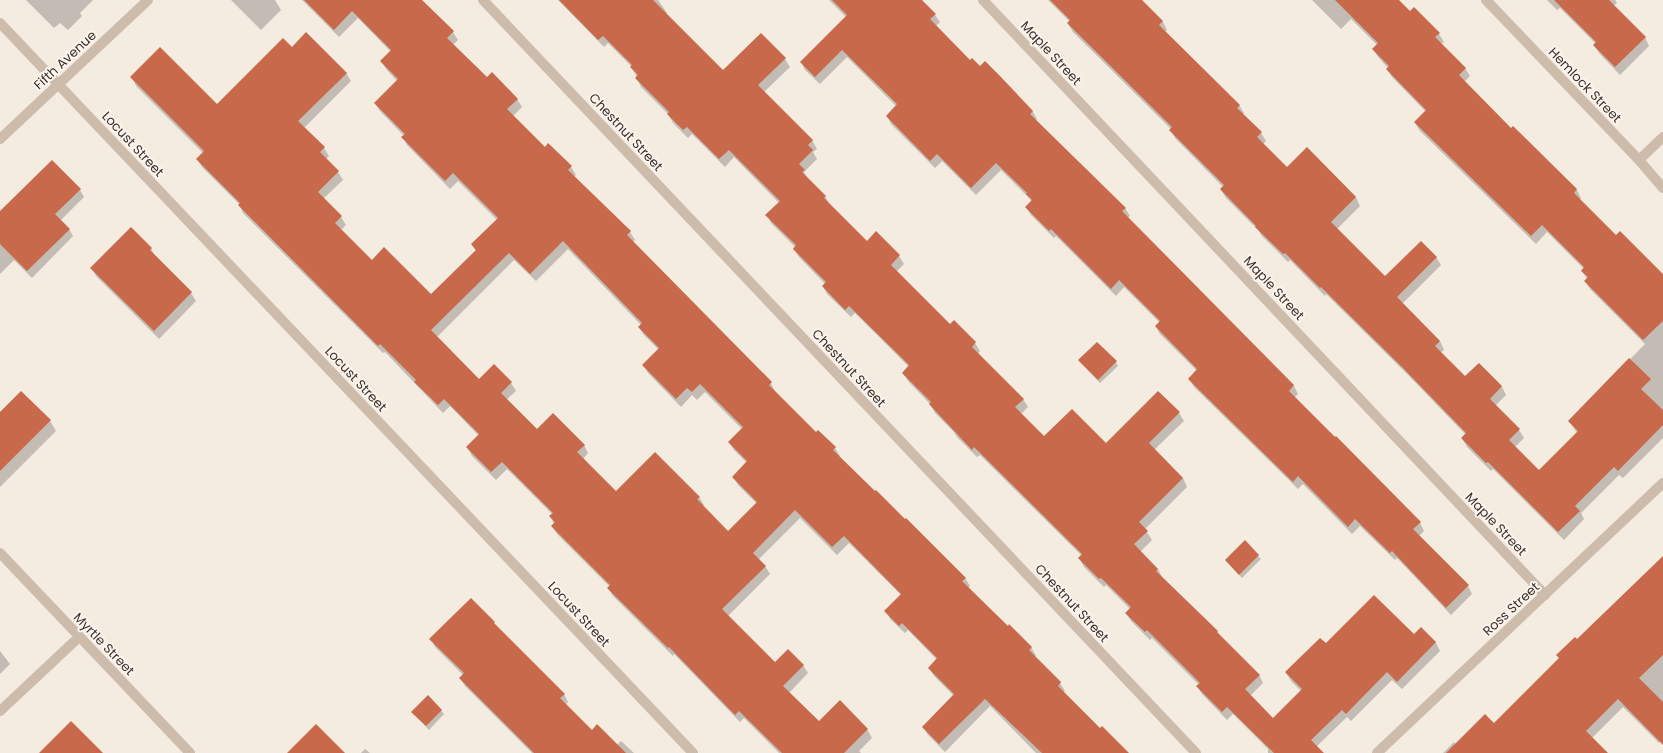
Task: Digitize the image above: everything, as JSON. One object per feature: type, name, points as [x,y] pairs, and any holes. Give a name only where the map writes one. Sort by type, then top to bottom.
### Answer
[{"type":"street","name":"Fifth Avenue","points":[[0,139],[148,0]]},
{"type":"street","name":"Chestnut Street","points":[[483,0],[1196,753]]},
{"type":"street","name":"Maple Street","points":[[983,0],[1545,595]]},
{"type":"street","name":"Hemlock Street","points":[[1486,0],[1639,160],[1663,188]]},
{"type":"street","name":"Locust Street","points":[[0,23],[693,753]]},
{"type":"street","points":[[1639,160],[1663,137]]},
{"type":"street","name":"Ross Street","points":[[1377,753],[1661,488]]},
{"type":"street","name":"Myrtle Street","points":[[0,553],[190,753]]},
{"type":"street","points":[[0,712],[79,637]]},
{"type":"building","points":[[304,0],[422,0],[454,31],[447,38],[487,77],[492,72],[518,99],[507,109],[545,147],[548,143],[572,166],[568,170],[631,231],[627,235],[772,382],[769,385],[816,432],[818,430],[836,447],[833,450],[905,519],[906,518],[966,578],[962,581],[1032,647],[1029,650],[1061,682],[1058,686],[1100,728],[1102,726],[1129,753],[1042,753],[985,699],[939,744],[922,727],[954,694],[928,668],[937,658],[902,623],[899,626],[884,611],[901,594],[844,536],[832,547],[795,510],[753,553],[766,566],[722,609],[775,662],[788,649],[804,665],[783,686],[819,721],[840,700],[868,729],[844,753],[782,753],[739,711],[735,715],[669,647],[668,648],[607,588],[610,585],[551,526],[555,522],[549,516],[553,513],[502,462],[491,472],[466,447],[479,434],[444,399],[438,405],[414,382],[416,380],[380,344],[378,346],[238,205],[240,203],[196,159],[204,151],[130,77],[160,47],[217,104],[283,38],[292,47],[306,32],[347,73],[298,121],[325,147],[320,152],[339,171],[318,192],[342,216],[335,223],[372,260],[384,247],[431,294],[476,250],[471,244],[498,218],[453,173],[445,181],[401,137],[405,134],[374,103],[398,79],[380,61],[391,50],[352,11],[334,30]],"holes":[[[563,241],[642,323],[638,327],[659,348],[642,365],[676,399],[687,388],[692,392],[700,384],[743,427],[728,442],[747,461],[732,477],[757,502],[728,531],[697,499],[700,497],[655,452],[616,491],[577,452],[585,445],[553,413],[537,429],[501,393],[512,382],[494,364],[479,379],[431,330],[509,253],[530,274]]]},
{"type":"building","points":[[559,0],[653,0],[723,70],[761,33],[786,58],[758,85],[813,140],[808,145],[813,150],[799,164],[805,170],[802,172],[826,196],[824,198],[867,241],[876,231],[900,255],[891,265],[950,324],[954,320],[976,342],[972,347],[1024,399],[1015,407],[1044,436],[1072,409],[1106,443],[1158,391],[1180,412],[1149,443],[1183,478],[1139,522],[1148,531],[1134,544],[1158,569],[1156,571],[1218,631],[1217,632],[1260,675],[1245,689],[1273,718],[1302,689],[1285,672],[1320,638],[1326,643],[1374,595],[1414,634],[1421,627],[1436,642],[1397,682],[1387,672],[1346,714],[1342,710],[1311,740],[1324,753],[1274,753],[1227,707],[1222,712],[1196,686],[1200,683],[1147,630],[1145,632],[1125,613],[1131,607],[1078,558],[1082,554],[974,447],[972,450],[929,404],[931,402],[902,373],[909,365],[849,306],[845,310],[822,286],[826,282],[793,249],[796,245],[765,215],[780,201],[729,150],[719,159],[687,127],[683,130],[667,114],[669,112],[635,78],[638,75],[630,67],[632,65],[603,36],[598,40]]},
{"type":"building","points":[[832,0],[922,0],[936,14],[930,19],[970,60],[972,58],[980,66],[985,61],[1000,76],[1033,111],[1030,114],[1126,208],[1122,211],[1294,385],[1289,391],[1421,522],[1413,529],[1469,585],[1446,608],[1392,551],[1390,553],[1355,519],[1348,527],[1298,476],[1293,482],[1188,379],[1197,369],[1155,326],[1160,321],[1119,280],[1111,289],[1051,229],[1049,231],[1025,207],[1032,200],[1026,194],[1027,193],[996,163],[971,188],[937,154],[930,161],[886,116],[897,104],[842,50],[815,77],[800,62],[847,15]]},
{"type":"building","points":[[1050,0],[1142,0],[1163,21],[1159,25],[1240,105],[1237,108],[1262,132],[1257,137],[1287,167],[1307,147],[1356,197],[1331,222],[1385,276],[1421,241],[1437,257],[1397,297],[1440,341],[1435,346],[1465,376],[1479,363],[1502,386],[1490,399],[1520,429],[1509,440],[1539,470],[1578,431],[1568,421],[1629,358],[1651,379],[1641,389],[1663,410],[1663,425],[1618,471],[1614,467],[1575,506],[1580,511],[1558,532],[1488,462],[1486,463],[1461,438],[1466,433],[1402,367],[1321,287],[1320,288],[1285,253],[1283,254],[1255,227],[1256,226],[1220,189],[1224,185],[1169,130],[1172,127],[1067,23],[1070,20]]},
{"type":"building","points":[[1335,0],[1399,0],[1410,11],[1414,7],[1440,33],[1435,37],[1466,68],[1459,75],[1511,128],[1513,126],[1577,189],[1574,193],[1616,235],[1620,231],[1663,274],[1663,321],[1643,340],[1584,281],[1588,277],[1581,271],[1584,267],[1542,225],[1531,236],[1414,122],[1426,110],[1386,69],[1389,66],[1372,49],[1378,43]]},
{"type":"building","points":[[1554,0],[1609,0],[1646,37],[1615,67],[1593,45],[1596,42]]},
{"type":"building","points":[[52,160],[81,189],[55,214],[70,229],[27,271],[0,244],[0,211]]},
{"type":"building","points":[[131,227],[152,248],[150,250],[192,292],[154,331],[90,268]]},
{"type":"building","points":[[1097,342],[1117,361],[1098,380],[1078,360]]},
{"type":"building","points":[[21,391],[51,420],[0,471],[0,412]]},
{"type":"building","points":[[1245,540],[1259,555],[1239,575],[1225,560]]},
{"type":"building","points":[[1663,556],[1663,655],[1639,678],[1663,702],[1663,745],[1618,699],[1586,731],[1608,753],[1446,753],[1485,714],[1494,723],[1559,658],[1556,655],[1575,637],[1577,639]]},
{"type":"building","points":[[471,598],[565,694],[560,698],[592,730],[597,724],[626,753],[534,753],[459,678],[464,673],[429,639]]},
{"type":"building","points":[[428,695],[442,710],[426,726],[411,712]]},
{"type":"building","points":[[71,721],[103,753],[39,753]]},
{"type":"building","points":[[316,724],[345,753],[287,753]]}]
